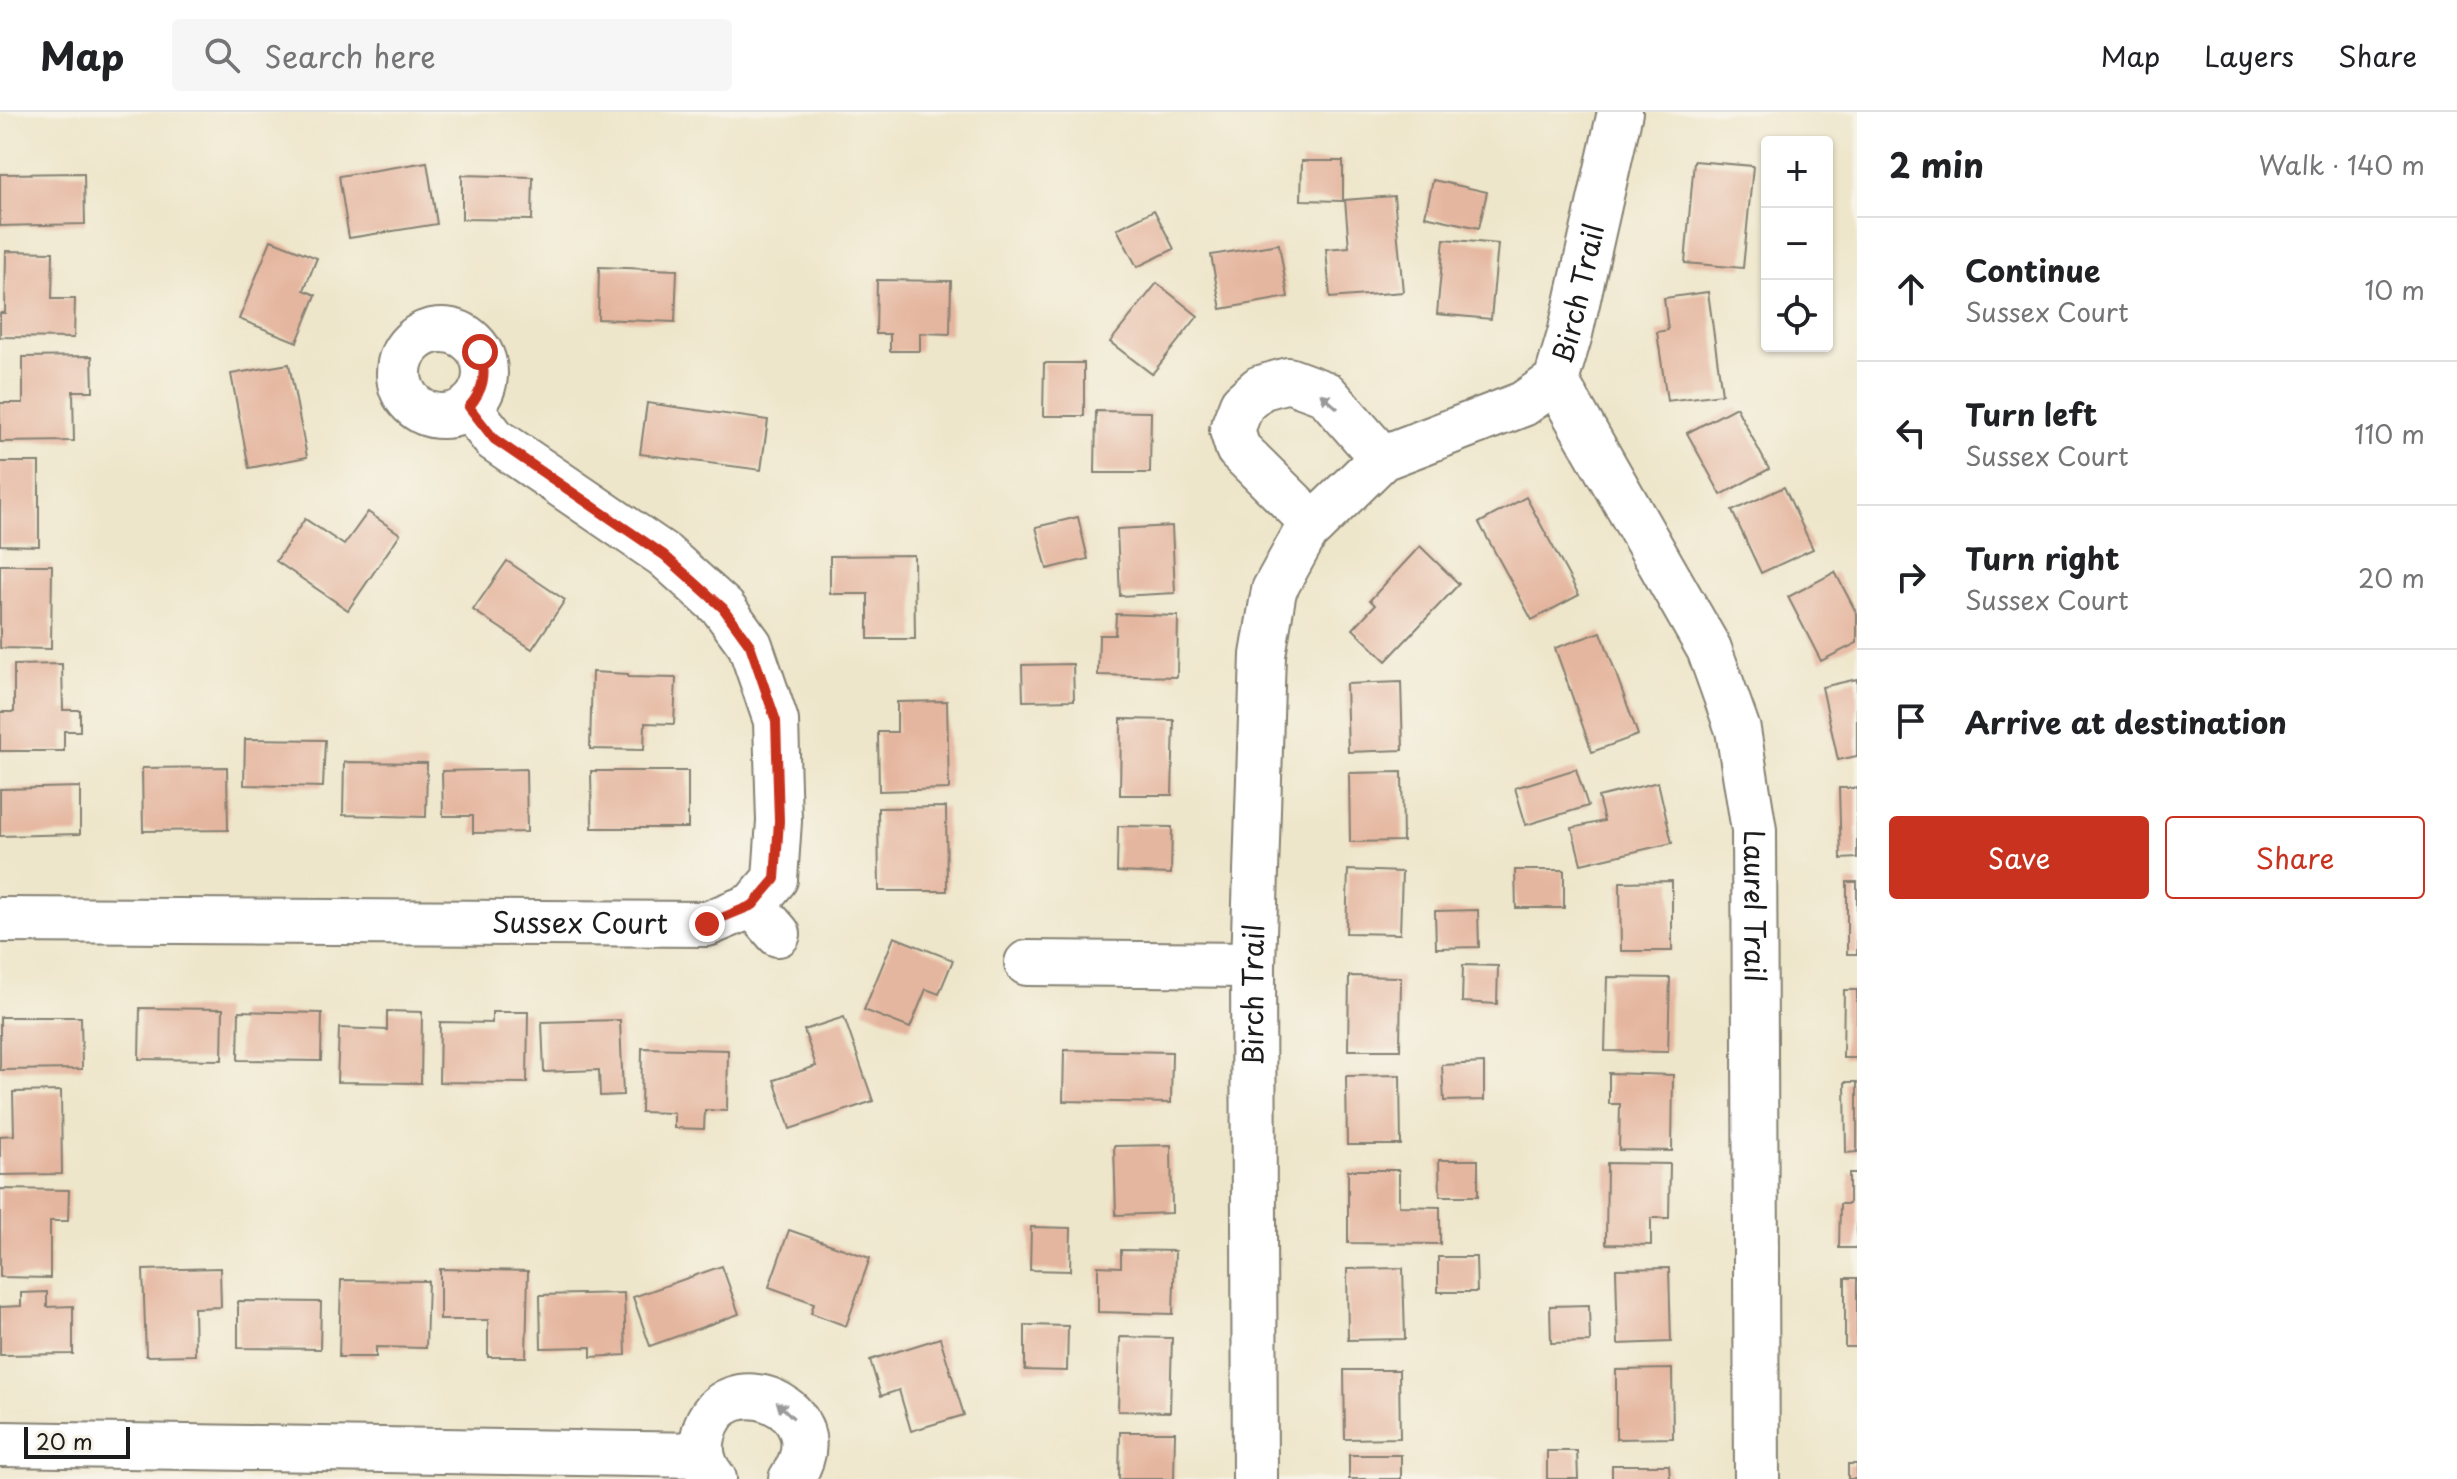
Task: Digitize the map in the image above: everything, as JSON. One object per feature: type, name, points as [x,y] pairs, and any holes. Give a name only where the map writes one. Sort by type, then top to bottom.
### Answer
[{"type":"street","name":"Birch Trail","points":[[1255,1479],[1253,965],[1263,655],[1274,590],[1306,532],[1382,458],[1523,404],[1556,381],[1570,334],[1620,112]]},
{"type":"street","points":[[1314,524],[1238,449],[1232,430],[1242,404],[1260,388],[1288,380],[1326,394],[1382,458]]},
{"type":"street","name":"Laurel Trail","points":[[1556,381],[1709,649],[1738,730],[1754,830],[1757,1479]]},
{"type":"street","name":"Sussex Court","points":[[0,920],[707,924],[765,920],[775,879],[779,821],[776,721],[750,645],[723,608],[664,555],[494,439],[469,407]]},
{"type":"street","points":[[1027,963],[1253,965]]},
{"type":"street","points":[[0,1444],[708,1467],[701,1443],[705,1426],[715,1411],[734,1399],[752,1395],[775,1401],[790,1412],[800,1429],[804,1446],[799,1468],[791,1479]]},
{"type":"building","points":[[1302,161],[1343,161],[1343,201],[1301,200]]},
{"type":"building","points":[[1694,161],[1753,166],[1743,268],[1685,263]]},
{"type":"building","points":[[427,162],[437,224],[349,238],[339,176]]},
{"type":"building","points":[[84,173],[85,224],[0,226],[0,174]]},
{"type":"building","points":[[462,175],[533,177],[532,220],[462,219]]},
{"type":"building","points":[[1433,180],[1487,192],[1479,228],[1425,216]]},
{"type":"building","points":[[1394,196],[1403,292],[1330,298],[1326,249],[1349,247],[1345,200]]},
{"type":"building","points":[[1154,210],[1174,249],[1137,267],[1117,229]]},
{"type":"building","points":[[1444,239],[1498,244],[1491,319],[1437,314]]},
{"type":"building","points":[[271,240],[317,258],[304,290],[316,295],[297,342],[239,319]]},
{"type":"building","points":[[1279,244],[1288,297],[1221,309],[1211,255]]},
{"type":"building","points":[[6,251],[53,252],[52,299],[75,299],[74,338],[0,337],[0,313],[5,313]]},
{"type":"building","points":[[599,267],[677,270],[675,322],[598,319]]},
{"type":"building","points":[[877,280],[951,281],[950,334],[920,333],[920,351],[890,351],[890,334],[876,334]]},
{"type":"building","points":[[1157,283],[1198,316],[1152,374],[1110,342]]},
{"type":"building","points":[[1708,292],[1722,394],[1667,401],[1657,332],[1668,330],[1664,298]]},
{"type":"building","points":[[92,356],[93,391],[73,391],[74,441],[0,442],[0,403],[23,403],[23,357]]},
{"type":"building","points":[[1044,363],[1084,363],[1084,416],[1043,416]]},
{"type":"building","points":[[289,364],[307,457],[249,468],[231,374]]},
{"type":"building","points":[[647,403],[768,420],[761,470],[640,454]]},
{"type":"building","points":[[1736,407],[1769,469],[1721,495],[1687,433]]},
{"type":"building","points":[[1096,411],[1151,412],[1150,473],[1095,473]]},
{"type":"building","points":[[0,462],[39,462],[39,546],[0,545]]},
{"type":"building","points":[[1784,487],[1813,549],[1761,573],[1732,511]]},
{"type":"building","points":[[1526,497],[1579,595],[1532,620],[1479,523]]},
{"type":"building","points":[[368,512],[400,534],[348,610],[276,561],[305,519],[344,545]]},
{"type":"building","points":[[1078,517],[1088,559],[1047,569],[1036,527]]},
{"type":"building","points":[[1172,526],[1175,593],[1120,596],[1117,529]]},
{"type":"building","points":[[1420,546],[1459,584],[1386,661],[1353,629],[1375,605],[1370,600]]},
{"type":"building","points":[[914,555],[915,639],[868,639],[868,594],[830,594],[830,556]]},
{"type":"building","points":[[507,561],[565,600],[532,649],[473,610]]},
{"type":"building","points":[[0,565],[52,565],[51,649],[0,648]]},
{"type":"building","points":[[1835,572],[1857,614],[1857,643],[1821,661],[1788,597]]},
{"type":"building","points":[[1116,614],[1178,616],[1177,677],[1098,675],[1099,635],[1115,635]]},
{"type":"building","points":[[1601,632],[1638,735],[1592,752],[1555,648]]},
{"type":"building","points":[[62,664],[63,710],[80,710],[80,731],[64,731],[64,751],[0,751],[0,712],[14,712],[14,665]]},
{"type":"building","points":[[1073,664],[1074,700],[1023,701],[1022,665]]},
{"type":"building","points":[[592,672],[628,674],[628,677],[676,678],[674,724],[645,723],[644,750],[590,749]]},
{"type":"building","points":[[1857,679],[1857,756],[1838,760],[1822,687]]},
{"type":"building","points":[[1401,682],[1403,750],[1348,752],[1346,684]]},
{"type":"building","points":[[947,701],[949,789],[879,791],[878,732],[897,732],[897,702]]},
{"type":"building","points":[[1121,719],[1174,720],[1172,795],[1120,795]]},
{"type":"building","points":[[245,739],[325,740],[323,787],[244,785]]},
{"type":"building","points":[[344,762],[427,763],[426,817],[343,815]]},
{"type":"building","points":[[227,767],[228,830],[143,831],[142,768]]},
{"type":"building","points":[[526,769],[527,832],[473,833],[473,816],[443,816],[442,771]]},
{"type":"building","points":[[1576,769],[1588,806],[1526,825],[1515,788]]},
{"type":"building","points":[[591,771],[688,771],[688,828],[592,828]]},
{"type":"building","points":[[1402,772],[1403,841],[1350,842],[1349,773]]},
{"type":"building","points":[[1658,782],[1672,843],[1581,864],[1572,828],[1604,821],[1598,797]]},
{"type":"building","points":[[80,787],[80,834],[0,836],[0,789]]},
{"type":"building","points":[[1839,788],[1857,788],[1857,858],[1841,859]]},
{"type":"building","points":[[946,807],[947,891],[879,891],[878,808]]},
{"type":"building","points":[[1118,826],[1172,827],[1171,874],[1117,872]]},
{"type":"building","points":[[1348,870],[1402,872],[1400,934],[1346,933]]},
{"type":"building","points":[[1515,870],[1564,870],[1564,908],[1516,908]]},
{"type":"building","points":[[1672,881],[1672,951],[1621,951],[1620,882]]},
{"type":"building","points":[[1847,882],[1857,882],[1857,954],[1847,954]]},
{"type":"building","points":[[1478,910],[1479,947],[1436,948],[1435,911]]},
{"type":"building","points":[[894,937],[953,960],[939,994],[926,989],[910,1028],[864,1010]]},
{"type":"building","points":[[1463,965],[1498,966],[1497,1004],[1462,1002]]},
{"type":"building","points":[[1349,976],[1401,977],[1400,1050],[1348,1050]]},
{"type":"building","points":[[1607,977],[1670,978],[1668,1052],[1605,1051]]},
{"type":"building","points":[[1844,990],[1857,990],[1857,1058],[1843,1058]]},
{"type":"building","points":[[140,1008],[223,1009],[222,1060],[139,1059]]},
{"type":"building","points":[[239,1011],[322,1013],[321,1061],[238,1060]]},
{"type":"building","points":[[387,1011],[422,1012],[421,1083],[337,1082],[339,1028],[387,1030]]},
{"type":"building","points":[[492,1012],[528,1012],[527,1083],[439,1082],[440,1022],[492,1023]]},
{"type":"building","points":[[0,1017],[81,1017],[82,1069],[0,1070]]},
{"type":"building","points":[[844,1017],[873,1101],[790,1129],[774,1080],[816,1066],[804,1030]]},
{"type":"building","points":[[620,1020],[623,1095],[600,1096],[599,1070],[544,1072],[542,1022]]},
{"type":"building","points":[[642,1048],[728,1050],[727,1111],[705,1110],[704,1129],[674,1128],[674,1113],[641,1112]]},
{"type":"building","points":[[1064,1050],[1172,1052],[1171,1103],[1063,1101]]},
{"type":"building","points":[[1484,1063],[1484,1100],[1444,1101],[1442,1065]]},
{"type":"building","points":[[1609,1073],[1673,1075],[1672,1151],[1619,1150],[1620,1104],[1609,1104]]},
{"type":"building","points":[[1400,1075],[1401,1145],[1347,1145],[1346,1076]]},
{"type":"building","points":[[1845,1082],[1857,1082],[1857,1152],[1846,1153]]},
{"type":"building","points":[[61,1091],[62,1174],[0,1175],[0,1136],[14,1135],[13,1092]]},
{"type":"building","points":[[1171,1145],[1172,1213],[1116,1215],[1114,1146]]},
{"type":"building","points":[[1439,1160],[1478,1160],[1478,1196],[1440,1196]]},
{"type":"building","points":[[1607,1163],[1670,1164],[1669,1218],[1651,1218],[1651,1245],[1606,1244]]},
{"type":"building","points":[[1348,1170],[1399,1170],[1399,1206],[1440,1207],[1440,1244],[1348,1243]]},
{"type":"building","points":[[1849,1173],[1857,1173],[1857,1248],[1839,1248],[1840,1204],[1849,1204]]},
{"type":"building","points":[[0,1189],[69,1190],[68,1221],[50,1221],[50,1278],[0,1277]]},
{"type":"building","points":[[1031,1227],[1071,1228],[1070,1271],[1030,1270]]},
{"type":"building","points":[[789,1230],[870,1258],[846,1326],[811,1313],[814,1303],[769,1287]]},
{"type":"building","points":[[1121,1250],[1175,1251],[1173,1314],[1098,1312],[1098,1266],[1121,1267]]},
{"type":"building","points":[[1438,1257],[1476,1257],[1477,1292],[1438,1292]]},
{"type":"building","points":[[722,1266],[739,1314],[650,1346],[633,1297]]},
{"type":"building","points":[[220,1268],[221,1307],[194,1308],[195,1355],[146,1356],[143,1270]]},
{"type":"building","points":[[1403,1268],[1405,1339],[1348,1340],[1347,1269]]},
{"type":"building","points":[[1669,1268],[1671,1342],[1618,1344],[1616,1269]]},
{"type":"building","points":[[440,1269],[528,1271],[526,1357],[488,1357],[488,1320],[440,1320]]},
{"type":"building","points":[[1845,1278],[1857,1278],[1857,1347],[1845,1347]]},
{"type":"building","points":[[341,1280],[428,1281],[426,1348],[376,1347],[376,1357],[339,1357]]},
{"type":"building","points":[[47,1292],[47,1307],[73,1306],[73,1354],[0,1355],[0,1307],[21,1306],[21,1293]]},
{"type":"building","points":[[624,1293],[626,1355],[591,1357],[591,1347],[541,1348],[540,1295]]},
{"type":"building","points":[[238,1301],[321,1302],[320,1349],[238,1348]]},
{"type":"building","points":[[1589,1305],[1590,1342],[1551,1343],[1550,1306]]},
{"type":"building","points":[[1025,1325],[1068,1326],[1067,1371],[1025,1370]]},
{"type":"building","points":[[1120,1337],[1172,1338],[1170,1412],[1118,1411]]},
{"type":"building","points":[[940,1338],[964,1415],[911,1431],[899,1390],[881,1396],[870,1360]]},
{"type":"building","points":[[1672,1369],[1673,1438],[1616,1439],[1616,1370]]},
{"type":"building","points":[[1344,1370],[1399,1370],[1400,1438],[1345,1439]]},
{"type":"building","points":[[1120,1432],[1175,1432],[1174,1479],[1119,1479]]},
{"type":"building","points":[[1547,1451],[1577,1451],[1578,1479],[1547,1479]]},
{"type":"building","points":[[1349,1455],[1401,1455],[1401,1479],[1349,1479]]},
{"type":"building","points":[[1848,1464],[1857,1464],[1857,1479],[1848,1479]]},
{"type":"building","points":[[1612,1465],[1669,1465],[1670,1479],[1612,1479]]},
{"type":"route","points":[[480,352],[484,380],[479,395],[469,407],[494,439],[664,555],[723,608],[750,645],[776,721],[779,821],[775,879],[753,905],[707,924]]}]
